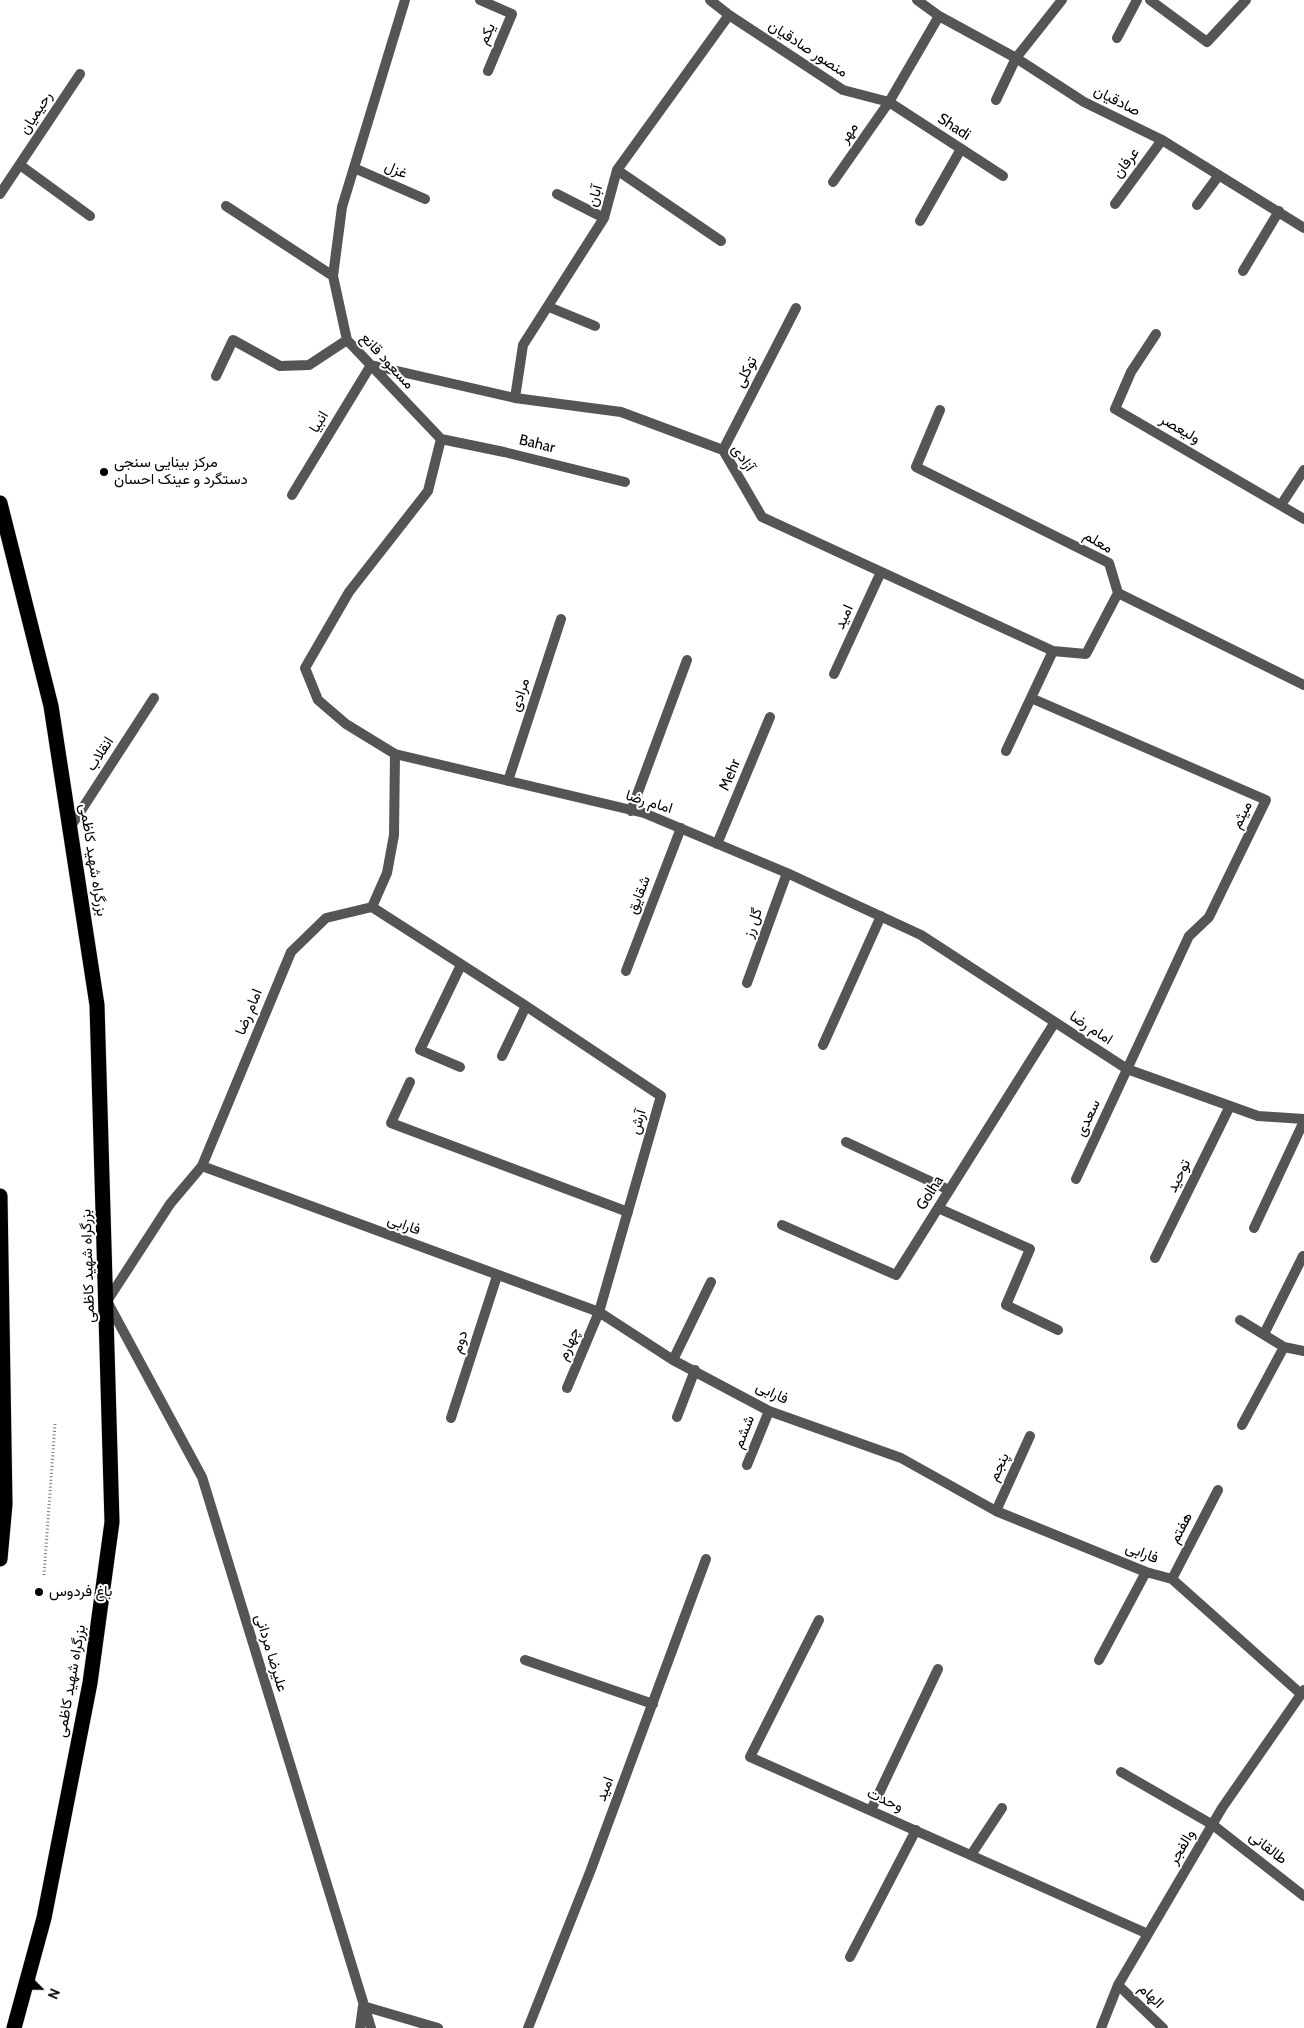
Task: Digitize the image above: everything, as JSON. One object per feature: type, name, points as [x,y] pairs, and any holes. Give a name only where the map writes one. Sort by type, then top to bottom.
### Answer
[{"type":"highway","name":"بزرگراه شهید کاظمی","points":[[0,503],[51,706],[71,826],[97,1005],[112,1522],[90,1683],[46,1908],[14,2028]]},
{"type":"highway","points":[[0,1196],[5,1504],[0,1551]]},
{"type":"street","name":"مسعود قانع","points":[[405,0],[342,207],[333,276],[347,340],[441,440]]},
{"type":"street","name":"یکم","points":[[480,0],[512,14],[488,71]]},
{"type":"street","name":"منصور صادقیان","points":[[710,0],[729,15],[843,90],[889,102]]},
{"type":"street","name":"صادقیان","points":[[918,0],[939,16],[1016,58],[1084,102],[1162,140],[1304,228]]},
{"type":"street","points":[[996,100],[1016,58],[1062,0]]},
{"type":"street","points":[[1117,38],[1137,0]]},
{"type":"street","points":[[1150,0],[1207,42],[1246,0]]},
{"type":"street","name":"آبان","points":[[516,398],[524,345],[604,218],[618,170],[729,15]]},
{"type":"street","points":[[889,102],[939,16]]},
{"type":"street","name":"رحیمیان","points":[[0,194],[80,74]]},
{"type":"street","name":"Shadi","points":[[889,102],[1003,176]]},
{"type":"street","name":"مهر","points":[[833,182],[889,102]]},
{"type":"street","name":"عرفان","points":[[1115,204],[1162,140]]},
{"type":"street","points":[[920,221],[961,149]]},
{"type":"street","points":[[20,165],[90,216]]},
{"type":"street","name":"غزل","points":[[354,168],[426,198]]},
{"type":"street","points":[[618,170],[722,241]]},
{"type":"street","points":[[1196,205],[1219,175]]},
{"type":"street","points":[[558,194],[604,218]]},
{"type":"street","points":[[226,206],[333,276]]},
{"type":"street","points":[[1243,271],[1279,211]]},
{"type":"street","points":[[549,307],[595,326]]},
{"type":"street","name":"توکلی","points":[[723,450],[796,308]]},
{"type":"street","name":"ولیعصر","points":[[1156,334],[1131,372],[1115,409],[1304,519]]},
{"type":"street","points":[[216,376],[233,340],[280,366],[308,365],[347,340]]},
{"type":"street","name":"آزادی","points":[[371,365],[516,398],[621,412],[723,450],[762,517],[1053,651],[1086,654],[1118,593]]},
{"type":"street","name":"انبیا","points":[[292,495],[371,365]]},
{"type":"street","name":"معلم","points":[[940,410],[916,467],[1109,563],[1118,593]]},
{"type":"street","name":"Bahar","points":[[441,440],[504,452],[625,482]]},
{"type":"street","name":"امام رضا","points":[[441,440],[428,491],[349,592],[305,668],[318,700],[346,724],[395,754],[644,813],[681,828],[921,934],[1127,1069],[1258,1116],[1304,1120]]},
{"type":"street","points":[[1281,505],[1304,470]]},
{"type":"street","name":"امید","points":[[834,674],[881,572]]},
{"type":"street","points":[[1118,593],[1304,685]]},
{"type":"street","name":"مرادی","points":[[508,781],[561,619]]},
{"type":"street","points":[[1006,751],[1053,651]]},
{"type":"street","points":[[632,811],[687,660]]},
{"type":"street","name":"انقلاب","points":[[71,826],[154,698]]},
{"type":"street","name":"میثم","points":[[1031,698],[1266,800],[1209,917],[1189,936],[1127,1069]]},
{"type":"street","name":"Mehr","points":[[717,844],[770,717]]},
{"type":"street","points":[[372,907],[387,873],[394,835],[395,754]]},
{"type":"street","name":"شقایق","points":[[626,972],[681,828]]},
{"type":"street","name":"گل رز","points":[[747,982],[787,874]]},
{"type":"street","name":"امام رضا","points":[[107,1301],[170,1204],[202,1166],[291,952],[326,918],[372,907]]},
{"type":"street","name":"آرش","points":[[372,907],[661,1096],[599,1312]]},
{"type":"street","points":[[823,1045],[881,916]]},
{"type":"street","points":[[460,1067],[420,1050],[461,965]]},
{"type":"street","points":[[502,1056],[526,1006]]},
{"type":"street","name":"Golha","points":[[782,1225],[896,1275],[1055,1022]]},
{"type":"street","name":"سعدی","points":[[1076,1179],[1127,1069]]},
{"type":"street","points":[[410,1082],[391,1123],[628,1212]]},
{"type":"street","name":"توحید","points":[[1155,1258],[1230,1106]]},
{"type":"street","points":[[1254,1228],[1304,1120]]},
{"type":"street","points":[[846,1142],[949,1190]]},
{"type":"street","name":"فارابی","points":[[202,1166],[599,1312],[673,1360],[769,1411],[901,1458],[996,1511],[1146,1572],[1172,1579],[1303,1692]]},
{"type":"street","points":[[938,1208],[1030,1249],[1006,1305],[1058,1330]]},
{"type":"street","points":[[1264,1334],[1303,1256]]},
{"type":"street","name":"دوم","points":[[451,1418],[497,1276]]},
{"type":"street","points":[[673,1360],[711,1282]]},
{"type":"street","name":"علیرضا مردانی","points":[[107,1301],[202,1477],[371,2028]]},
{"type":"street","name":"چهارم","points":[[567,1388],[599,1312]]},
{"type":"street","points":[[1240,1320],[1284,1347],[1304,1351]]},
{"type":"street","points":[[1242,1425],[1284,1347]]},
{"type":"street","points":[[677,1417],[695,1370]]},
{"type":"street","name":"ششم","points":[[747,1466],[769,1411]]},
{"type":"street","name":"پنجم","points":[[996,1511],[1030,1436]]},
{"type":"street","name":"هفتم","points":[[1172,1579],[1218,1490]]},
{"type":"street","name":"امید","points":[[528,2028],[590,1872],[706,1560]]},
{"type":"street","points":[[1100,1660],[1146,1572]]},
{"type":"street","name":"وحدت","points":[[819,1620],[750,1756],[1148,1934]]},
{"type":"street","points":[[525,1660],[653,1704]]},
{"type":"street","points":[[871,1810],[938,1670]]},
{"type":"street","name":"والفجر","points":[[1101,2028],[1118,1985],[1213,1824],[1303,1692]]},
{"type":"street","name":"طالقانی","points":[[1121,1772],[1213,1824],[1304,1896]]},
{"type":"street","points":[[971,1854],[1002,1808]]},
{"type":"street","points":[[850,1956],[916,1830]]},
{"type":"street","name":"الهام","points":[[1118,1985],[1163,2028]]},
{"type":"street","points":[[360,2028],[363,2006],[438,2028]]},
{"type":"path","points":[[44,1575],[55,1424]]},
{"type":"place","name":"مرکز بینایی سنجی دستگرد و عینک احسان","points":[[104,472]]},
{"type":"place","name":"باغ فردوس","points":[[39,1592]]}]
